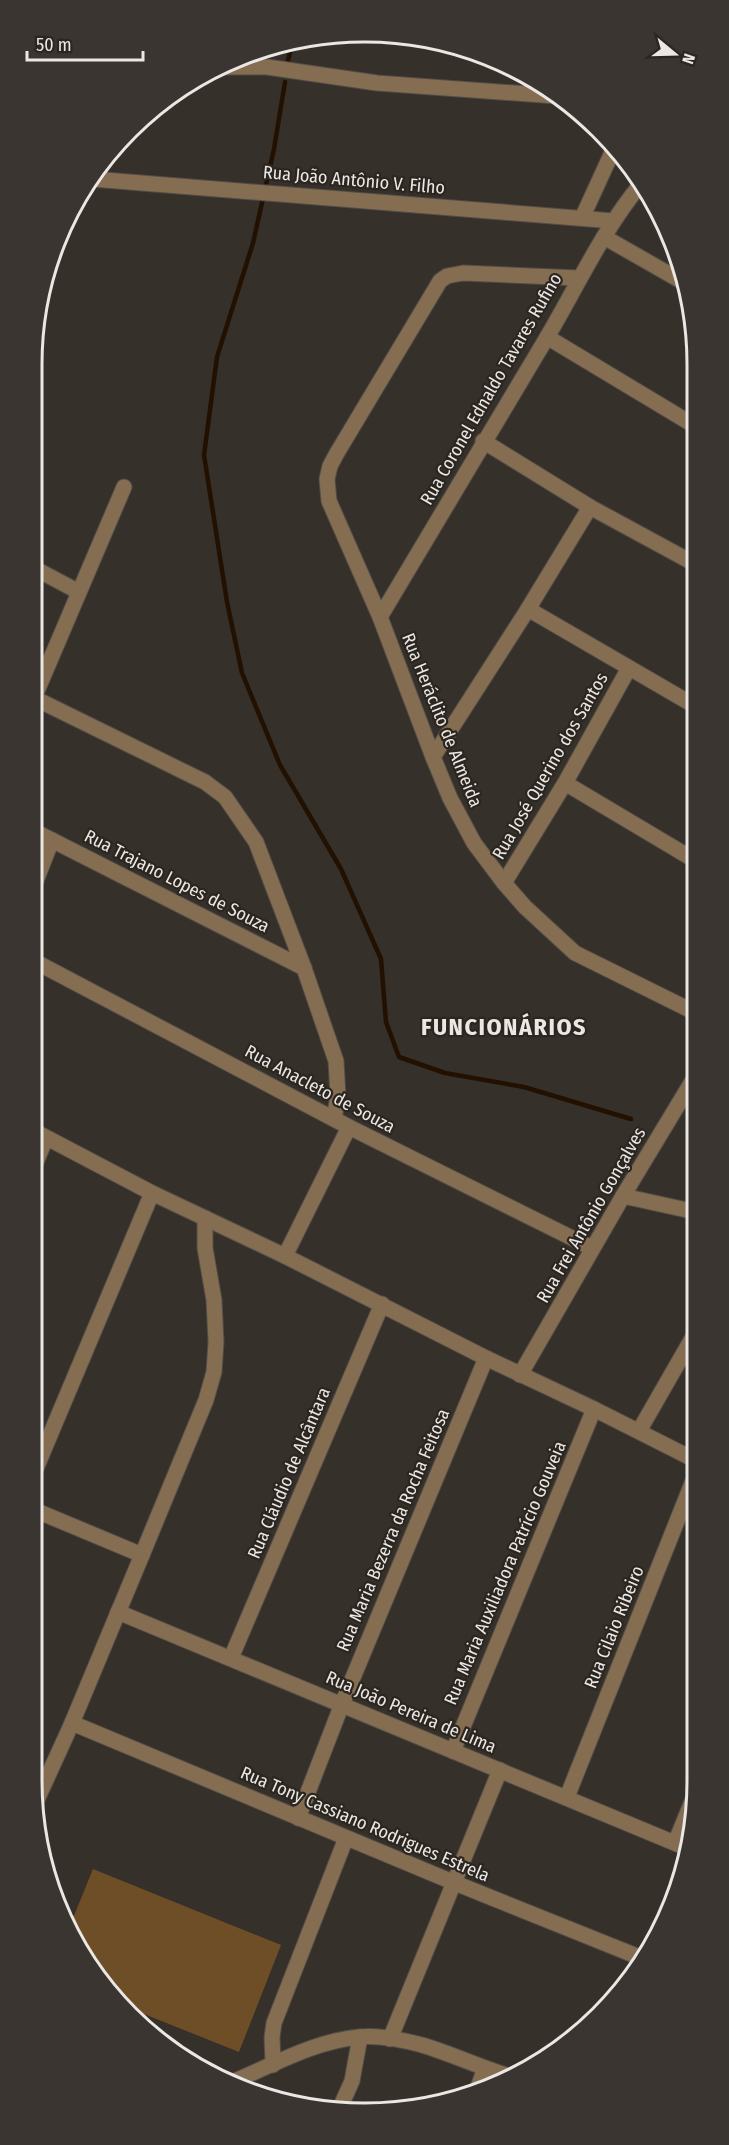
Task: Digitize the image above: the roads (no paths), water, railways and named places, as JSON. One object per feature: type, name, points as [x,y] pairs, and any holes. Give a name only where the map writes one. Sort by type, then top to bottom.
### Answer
[{"type":"street","points":[[241,67],[267,67],[377,83],[542,95]]},
{"type":"street","points":[[582,218],[610,156]]},
{"type":"street","name":"Rua João Antônio V. Filho","points":[[100,180],[614,221]]},
{"type":"street","name":"Rua Coronel Ednaldo Tavares Rufino","points":[[380,617],[547,337],[579,278],[614,221],[636,190]]},
{"type":"street","points":[[604,237],[675,277]]},
{"type":"street","name":"Rua Heráclito de Almeida","points":[[579,278],[464,273],[447,276],[440,281],[330,466],[327,490],[334,513],[380,617],[450,798],[474,843],[504,884],[546,929],[575,953],[687,1009]]},
{"type":"street","points":[[547,337],[687,421]]},
{"type":"street","points":[[483,441],[590,507],[687,560]]},
{"type":"street","points":[[42,676],[124,487]]},
{"type":"street","points":[[433,757],[590,507]]},
{"type":"street","points":[[42,572],[79,592]]},
{"type":"street","points":[[528,609],[687,701]]},
{"type":"street","name":"Rua José Querino dos Santos","points":[[504,884],[565,783],[629,668]]},
{"type":"street","points":[[42,701],[205,782],[225,797],[256,842],[304,968],[336,1062],[338,1095],[334,1119]]},
{"type":"street","points":[[565,783],[687,856]]},
{"type":"street","name":"Rua Trajano Lopes de Souza","points":[[42,835],[304,968]]},
{"type":"street","points":[[42,866],[52,840]]},
{"type":"street","name":"Rua Anacleto de Souza","points":[[42,965],[349,1127],[592,1248]]},
{"type":"street","name":"Rua Frei Antônio Gonçalves","points":[[520,1375],[592,1248],[687,1090]]},
{"type":"street","points":[[285,1256],[349,1127]]},
{"type":"street","points":[[42,1136],[520,1375],[687,1456]]},
{"type":"street","points":[[42,1148],[46,1138]]},
{"type":"street","points":[[42,1438],[152,1192]]},
{"type":"street","points":[[623,1196],[687,1210]]},
{"type":"street","points":[[42,1788],[72,1723],[206,1400],[214,1372],[216,1342],[214,1300],[205,1248],[205,1218]]},
{"type":"street","name":"Rua Cláudio de Alcântara","points":[[231,1658],[382,1304]]},
{"type":"street","points":[[639,1431],[687,1347]]},
{"type":"street","name":"Rua Maria Bezerra da Rocha Feitosa","points":[[298,1818],[342,1704],[486,1358]]},
{"type":"street","name":"Rua Maria Auxiliadora Patrício Gouveia","points":[[453,1751],[594,1409]]},
{"type":"street","name":"Rua Cilaio Ribeiro","points":[[567,1797],[687,1496]]},
{"type":"street","points":[[42,1513],[142,1555]]},
{"type":"street","name":"Rua João Pereira de Lima","points":[[118,1612],[680,1845]]},
{"type":"street","name":"Rua Tony Cassiano Rodrigues Estrela","points":[[72,1723],[636,1956]]},
{"type":"street","points":[[390,2038],[500,1770]]},
{"type":"street","points":[[273,2065],[274,2023],[346,1838]]},
{"type":"street","points":[[342,2102],[352,2081],[360,2037]]},
{"type":"street","points":[[241,2078],[312,2049],[336,2041],[360,2037],[390,2038],[421,2045],[497,2074]]},
{"type":"waterway","points":[[287,65],[290,51]]},
{"type":"waterway","points":[[285,82],[274,149],[253,243],[217,357],[204,455],[227,602],[242,673],[280,765],[341,869],[381,959],[386,1022],[399,1057],[445,1073],[524,1087],[631,1119]]},
{"type":"district","name":"FUNCIONÁRIOS","points":[[504,1027]]}]
